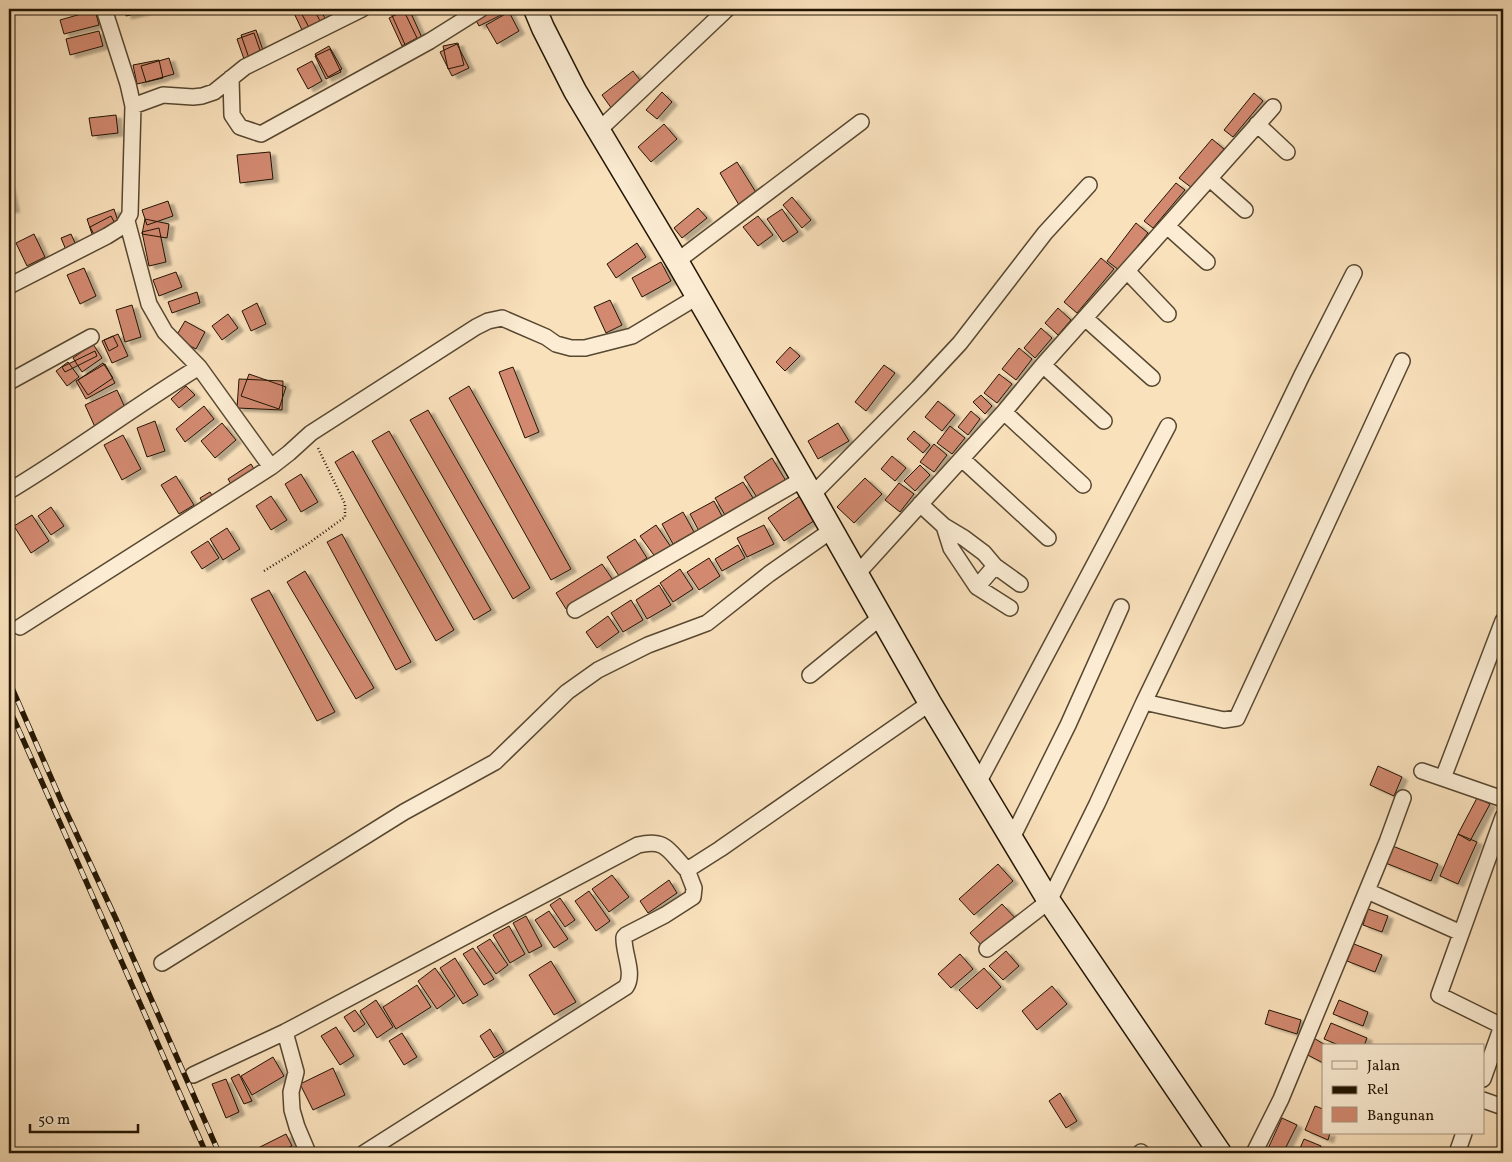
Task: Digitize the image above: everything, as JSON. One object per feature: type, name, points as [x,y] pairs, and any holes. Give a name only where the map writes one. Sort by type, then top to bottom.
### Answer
[{"type":"street","points":[[9,286],[107,236],[120,228],[127,221],[130,214],[133,106],[128,84],[104,9]]},
{"type":"street","points":[[133,106],[163,95],[202,96],[214,92],[245,68],[362,9]]},
{"type":"street","points":[[231,78],[232,115],[240,127],[261,134],[430,41],[481,9]]},
{"type":"street","points":[[535,9],[575,91],[808,487],[930,703],[1049,901],[1220,1153]]},
{"type":"street","points":[[599,130],[727,9]]},
{"type":"street","points":[[857,574],[1004,412],[1043,365],[1273,107]]},
{"type":"street","points":[[676,262],[861,122]]},
{"type":"street","points":[[1258,124],[1287,152]]},
{"type":"street","points":[[1210,179],[1245,210]]},
{"type":"street","points":[[575,610],[808,487],[918,388],[960,343],[1045,233],[1089,185]]},
{"type":"street","points":[[127,221],[149,304],[165,332],[199,367],[271,467]]},
{"type":"street","points":[[1166,226],[1207,262]]},
{"type":"street","points":[[1127,271],[1168,314]]},
{"type":"street","points":[[988,949],[1049,901],[1302,375],[1354,273]]},
{"type":"street","points":[[20,627],[271,467],[311,433],[488,321],[502,318],[546,337],[556,344],[571,348],[585,348],[632,336],[697,297]]},
{"type":"street","points":[[1085,318],[1152,378]]},
{"type":"street","points":[[9,382],[91,337]]},
{"type":"street","points":[[1144,702],[1224,720],[1237,718],[1402,361]]},
{"type":"street","points":[[1043,365],[1104,421]]},
{"type":"street","points":[[9,490],[42,471],[126,416],[158,392],[199,367]]},
{"type":"street","points":[[1004,412],[1084,485]]},
{"type":"street","points":[[978,783],[1168,426]]},
{"type":"street","points":[[962,459],[1048,538]]},
{"type":"street","points":[[920,504],[944,526],[984,553],[995,566],[1020,584]]},
{"type":"street","points":[[944,526],[952,548],[977,586],[1010,608]]},
{"type":"street","points":[[162,963],[404,812],[496,762],[574,686],[598,670],[648,645],[707,623],[763,579],[832,530]]},
{"type":"street","points":[[977,586],[995,566]]},
{"type":"street","points":[[1012,838],[1068,725],[1121,607]]},
{"type":"street","points":[[810,675],[881,617]]},
{"type":"street","points":[[1443,778],[1503,621]]},
{"type":"street","points":[[688,870],[930,703]]},
{"type":"street","points":[[1422,771],[1503,799]]},
{"type":"street","points":[[1254,1153],[1280,1099],[1387,842],[1403,798]]},
{"type":"street","points":[[1484,1076],[1502,1031],[1439,995],[1503,817]]},
{"type":"street","points":[[193,1075],[284,1032],[638,845],[656,842],[664,845],[688,870],[694,888],[693,897],[666,915],[624,937],[630,974],[630,981],[626,987],[364,1153]]},
{"type":"street","points":[[1374,894],[1461,933]]},
{"type":"street","points":[[284,1032],[296,1072],[291,1092],[292,1110],[308,1153]]},
{"type":"street","points":[[1484,1100],[1503,1107]]},
{"type":"street","points":[[1456,1153],[1464,1134]]},
{"type":"path","points":[[264,571],[309,543],[345,517],[345,504],[311,433]]},
{"type":"building","points":[[125,9],[147,9],[147,11],[126,16]]},
{"type":"building","points":[[292,9],[314,9],[321,23],[303,32]]},
{"type":"building","points":[[299,9],[320,9],[327,22],[311,31]]},
{"type":"building","points":[[409,9],[424,42],[407,49],[390,11]]},
{"type":"building","points":[[485,9],[513,9],[479,26],[473,15]]},
{"type":"building","points":[[95,10],[99,25],[64,34],[60,20]]},
{"type":"building","points":[[404,11],[417,38],[402,46],[389,18]]},
{"type":"building","points":[[509,12],[519,31],[497,44],[486,25]]},
{"type":"building","points":[[256,30],[265,56],[250,61],[241,35]]},
{"type":"building","points":[[99,31],[103,46],[70,55],[66,39]]},
{"type":"building","points":[[254,33],[262,56],[245,62],[237,39]]},
{"type":"building","points":[[458,43],[464,65],[448,69],[443,46]]},
{"type":"building","points":[[457,44],[469,68],[452,76],[440,52]]},
{"type":"building","points":[[329,46],[342,69],[328,77],[315,54]]},
{"type":"building","points":[[330,49],[341,72],[326,79],[315,56]]},
{"type":"building","points":[[169,58],[174,74],[146,82],[141,66]]},
{"type":"building","points":[[159,60],[163,78],[137,84],[133,65]]},
{"type":"building","points":[[312,61],[322,81],[308,89],[297,69]]},
{"type":"building","points":[[633,71],[643,84],[612,109],[602,95]]},
{"type":"building","points":[[662,92],[672,102],[657,119],[646,110]]},
{"type":"building","points":[[1254,93],[1263,101],[1233,137],[1224,130]]},
{"type":"building","points":[[116,115],[118,133],[92,136],[89,118]]},
{"type":"building","points":[[664,124],[677,139],[651,162],[638,147]]},
{"type":"building","points":[[1212,139],[1224,149],[1192,188],[1179,178]]},
{"type":"building","points":[[270,152],[273,179],[240,183],[237,155]]},
{"type":"building","points":[[737,162],[757,194],[739,205],[720,173]]},
{"type":"building","points":[[1176,183],[1185,190],[1153,228],[1144,221]]},
{"type":"building","points":[[9,186],[14,209],[9,210]]},
{"type":"building","points":[[792,197],[811,220],[802,228],[783,205]]},
{"type":"building","points":[[168,201],[173,216],[147,225],[142,210]]},
{"type":"building","points":[[698,208],[707,218],[682,238],[674,228]]},
{"type":"building","points":[[114,209],[120,227],[93,237],[87,219]]},
{"type":"building","points":[[782,209],[798,232],[783,242],[767,219]]},
{"type":"building","points":[[111,216],[118,229],[97,240],[90,227]]},
{"type":"building","points":[[758,216],[773,235],[758,246],[743,227]]},
{"type":"building","points":[[145,219],[169,224],[167,238],[142,234]]},
{"type":"building","points":[[1136,223],[1148,233],[1119,270],[1107,261]]},
{"type":"building","points":[[159,228],[166,262],[149,266],[142,232]]},
{"type":"building","points":[[34,234],[45,257],[27,266],[16,243]]},
{"type":"building","points":[[71,234],[76,245],[66,250],[61,238]]},
{"type":"building","points":[[637,243],[646,257],[616,278],[607,264]]},
{"type":"building","points":[[1101,258],[1114,269],[1077,313],[1064,302]]},
{"type":"building","points":[[661,262],[671,281],[642,297],[632,278]]},
{"type":"building","points":[[84,268],[96,296],[80,304],[67,275]]},
{"type":"building","points":[[176,272],[182,287],[159,296],[153,280]]},
{"type":"building","points":[[197,292],[200,303],[172,313],[168,302]]},
{"type":"building","points":[[610,300],[622,325],[606,333],[594,307]]},
{"type":"building","points":[[257,303],[266,324],[251,331],[242,311]]},
{"type":"building","points":[[132,305],[141,337],[125,342],[116,310]]},
{"type":"building","points":[[1058,308],[1071,320],[1058,335],[1045,323]]},
{"type":"building","points":[[228,314],[238,328],[222,340],[212,326]]},
{"type":"building","points":[[185,321],[205,332],[196,349],[175,338]]},
{"type":"building","points":[[1041,328],[1052,338],[1035,358],[1024,348]]},
{"type":"building","points":[[118,334],[128,356],[112,363],[102,341]]},
{"type":"building","points":[[113,336],[118,346],[109,351],[104,340]]},
{"type":"building","points":[[93,344],[102,358],[82,372],[73,358]]},
{"type":"building","points":[[790,347],[800,356],[785,371],[776,362]]},
{"type":"building","points":[[1019,348],[1032,359],[1016,380],[1002,369]]},
{"type":"building","points":[[95,351],[97,356],[65,372],[62,367]]},
{"type":"building","points":[[68,362],[79,377],[67,386],[56,371]]},
{"type":"building","points":[[103,363],[113,378],[88,395],[78,380]]},
{"type":"building","points":[[105,364],[115,383],[86,399],[76,381]]},
{"type":"building","points":[[884,365],[895,373],[866,411],[855,402]]},
{"type":"building","points":[[513,367],[539,432],[525,438],[499,372]]},
{"type":"building","points":[[249,374],[286,387],[279,409],[241,396]]},
{"type":"building","points":[[999,374],[1012,384],[997,403],[984,393]]},
{"type":"building","points":[[239,379],[283,381],[282,410],[237,408]]},
{"type":"building","points":[[186,386],[195,395],[179,408],[171,399]]},
{"type":"building","points":[[469,386],[571,569],[551,580],[449,398]]},
{"type":"building","points":[[117,390],[127,412],[95,427],[85,405]]},
{"type":"building","points":[[981,395],[992,406],[985,414],[973,402]]},
{"type":"building","points":[[938,401],[955,415],[942,431],[925,417]]},
{"type":"building","points":[[204,406],[214,419],[185,442],[176,429]]},
{"type":"building","points":[[428,410],[530,588],[513,599],[410,420]]},
{"type":"building","points":[[971,411],[980,419],[968,435],[958,427]]},
{"type":"building","points":[[155,421],[165,451],[147,457],[137,428]]},
{"type":"building","points":[[222,423],[236,440],[215,458],[201,441]]},
{"type":"building","points":[[838,423],[849,441],[818,459],[808,441]]},
{"type":"building","points":[[950,426],[965,438],[952,454],[937,443]]},
{"type":"building","points":[[389,431],[491,610],[474,620],[372,441]]},
{"type":"building","points":[[914,431],[930,445],[923,453],[907,439]]},
{"type":"building","points":[[123,435],[141,469],[122,480],[104,445]]},
{"type":"building","points":[[934,444],[947,455],[934,472],[920,462]]},
{"type":"building","points":[[353,451],[454,630],[436,641],[335,462]]},
{"type":"building","points":[[892,456],[906,468],[895,481],[881,469]]},
{"type":"building","points":[[772,458],[786,481],[758,499],[744,477]]},
{"type":"building","points":[[251,464],[257,474],[234,489],[228,479]]},
{"type":"building","points":[[920,465],[930,475],[915,491],[904,481]]},
{"type":"building","points":[[301,474],[318,502],[301,512],[285,484]]},
{"type":"building","points":[[176,476],[194,505],[179,514],[161,485]]},
{"type":"building","points":[[865,478],[882,494],[854,523],[837,507]]},
{"type":"building","points":[[743,482],[753,498],[725,515],[715,498]]},
{"type":"building","points":[[899,483],[914,494],[900,512],[885,500]]},
{"type":"building","points":[[210,492],[215,500],[205,507],[200,498]]},
{"type":"building","points":[[271,496],[287,520],[271,530],[256,506]]},
{"type":"building","points":[[800,496],[815,520],[784,541],[768,518]]},
{"type":"building","points":[[714,501],[723,518],[699,531],[690,514]]},
{"type":"building","points":[[51,507],[64,526],[51,535],[38,516]]},
{"type":"building","points":[[683,512],[694,532],[673,544],[662,524]]},
{"type":"building","points":[[32,515],[49,541],[31,553],[14,526]]},
{"type":"building","points":[[656,525],[671,547],[656,558],[640,536]]},
{"type":"building","points":[[764,525],[774,544],[747,557],[737,538]]},
{"type":"building","points":[[227,528],[240,549],[223,560],[210,539]]},
{"type":"building","points":[[342,534],[411,662],[396,670],[327,542]]},
{"type":"building","points":[[635,539],[647,558],[619,576],[607,557]]},
{"type":"building","points":[[208,541],[219,558],[202,569],[191,552]]},
{"type":"building","points":[[738,545],[745,558],[722,571],[715,559]]},
{"type":"building","points":[[709,558],[720,576],[699,590],[687,572]]},
{"type":"building","points":[[602,564],[613,580],[566,609],[556,593]]},
{"type":"building","points":[[680,569],[693,589],[673,602],[660,583]]},
{"type":"building","points":[[305,571],[374,688],[356,699],[287,582]]},
{"type":"building","points":[[659,585],[671,605],[647,619],[636,600]]},
{"type":"building","points":[[269,590],[335,712],[317,721],[251,599]]},
{"type":"building","points":[[631,600],[643,620],[623,632],[611,613]]},
{"type":"building","points":[[608,616],[619,632],[597,648],[586,632]]},
{"type":"building","points":[[1378,766],[1402,777],[1394,796],[1370,785]]},
{"type":"building","points":[[1477,798],[1490,804],[1470,841],[1458,834]]},
{"type":"building","points":[[1458,834],[1477,842],[1458,884],[1440,876]]},
{"type":"building","points":[[1390,845],[1438,864],[1431,881],[1383,862]]},
{"type":"building","points":[[998,864],[1013,881],[974,915],[959,899]]},
{"type":"building","points":[[612,875],[629,897],[609,912],[592,889]]},
{"type":"building","points":[[669,880],[677,893],[648,913],[640,901]]},
{"type":"building","points":[[589,891],[610,921],[596,931],[575,901]]},
{"type":"building","points":[[560,898],[575,920],[565,927],[550,905]]},
{"type":"building","points":[[1002,904],[1017,920],[985,949],[970,933]]},
{"type":"building","points":[[1368,909],[1388,916],[1382,932],[1363,925]]},
{"type":"building","points":[[549,911],[568,939],[554,948],[535,920]]},
{"type":"building","points":[[526,916],[542,946],[529,953],[513,923]]},
{"type":"building","points":[[509,926],[525,954],[510,963],[493,935]]},
{"type":"building","points":[[490,939],[508,965],[496,974],[477,947]]},
{"type":"building","points":[[1354,944],[1382,955],[1375,972],[1347,961]]},
{"type":"building","points":[[473,948],[494,979],[484,985],[463,954]]},
{"type":"building","points":[[1006,951],[1019,966],[1003,980],[989,966]]},
{"type":"building","points":[[960,954],[973,969],[951,988],[938,974]]},
{"type":"building","points":[[455,958],[478,995],[463,1004],[440,968]]},
{"type":"building","points":[[551,961],[576,1002],[554,1015],[529,975]]},
{"type":"building","points":[[435,968],[455,996],[437,1009],[418,981]]},
{"type":"building","points":[[984,968],[1001,987],[977,1009],[959,990]]},
{"type":"building","points":[[417,985],[431,1007],[396,1029],[383,1007]]},
{"type":"building","points":[[1052,986],[1067,1004],[1037,1030],[1022,1011]]},
{"type":"building","points":[[376,1000],[393,1027],[377,1038],[360,1011]]},
{"type":"building","points":[[1339,1000],[1368,1012],[1363,1026],[1333,1014]]},
{"type":"building","points":[[355,1010],[365,1024],[354,1032],[344,1017]]},
{"type":"building","points":[[1269,1010],[1301,1020],[1297,1034],[1265,1024]]},
{"type":"building","points":[[1331,1023],[1367,1038],[1365,1044],[1336,1044],[1324,1039]]},
{"type":"building","points":[[336,1027],[354,1056],[340,1065],[321,1036]]},
{"type":"building","points":[[490,1029],[504,1052],[494,1058],[480,1036]]},
{"type":"building","points":[[402,1033],[417,1057],[404,1065],[389,1041]]},
{"type":"building","points":[[1312,1037],[1324,1044],[1322,1044],[1322,1062],[1304,1053]]},
{"type":"building","points":[[273,1057],[284,1076],[252,1095],[241,1076]]},
{"type":"building","points":[[333,1068],[345,1095],[313,1110],[300,1084]]},
{"type":"building","points":[[239,1074],[252,1101],[244,1104],[231,1078]]},
{"type":"building","points":[[226,1079],[239,1112],[226,1118],[212,1084]]},
{"type":"building","points":[[1060,1093],[1077,1121],[1066,1128],[1049,1101]]},
{"type":"building","points":[[1315,1106],[1322,1109],[1322,1134],[1330,1134],[1328,1140],[1305,1130]]},
{"type":"building","points":[[1282,1118],[1297,1125],[1283,1153],[1266,1153]]},
{"type":"building","points":[[286,1134],[292,1146],[276,1153],[248,1153]]},
{"type":"building","points":[[1304,1139],[1321,1146],[1318,1153],[1298,1153]]},
{"type":"railway","points":[[9,681],[219,1153]]},
{"type":"railway","points":[[9,708],[206,1153]]}]
